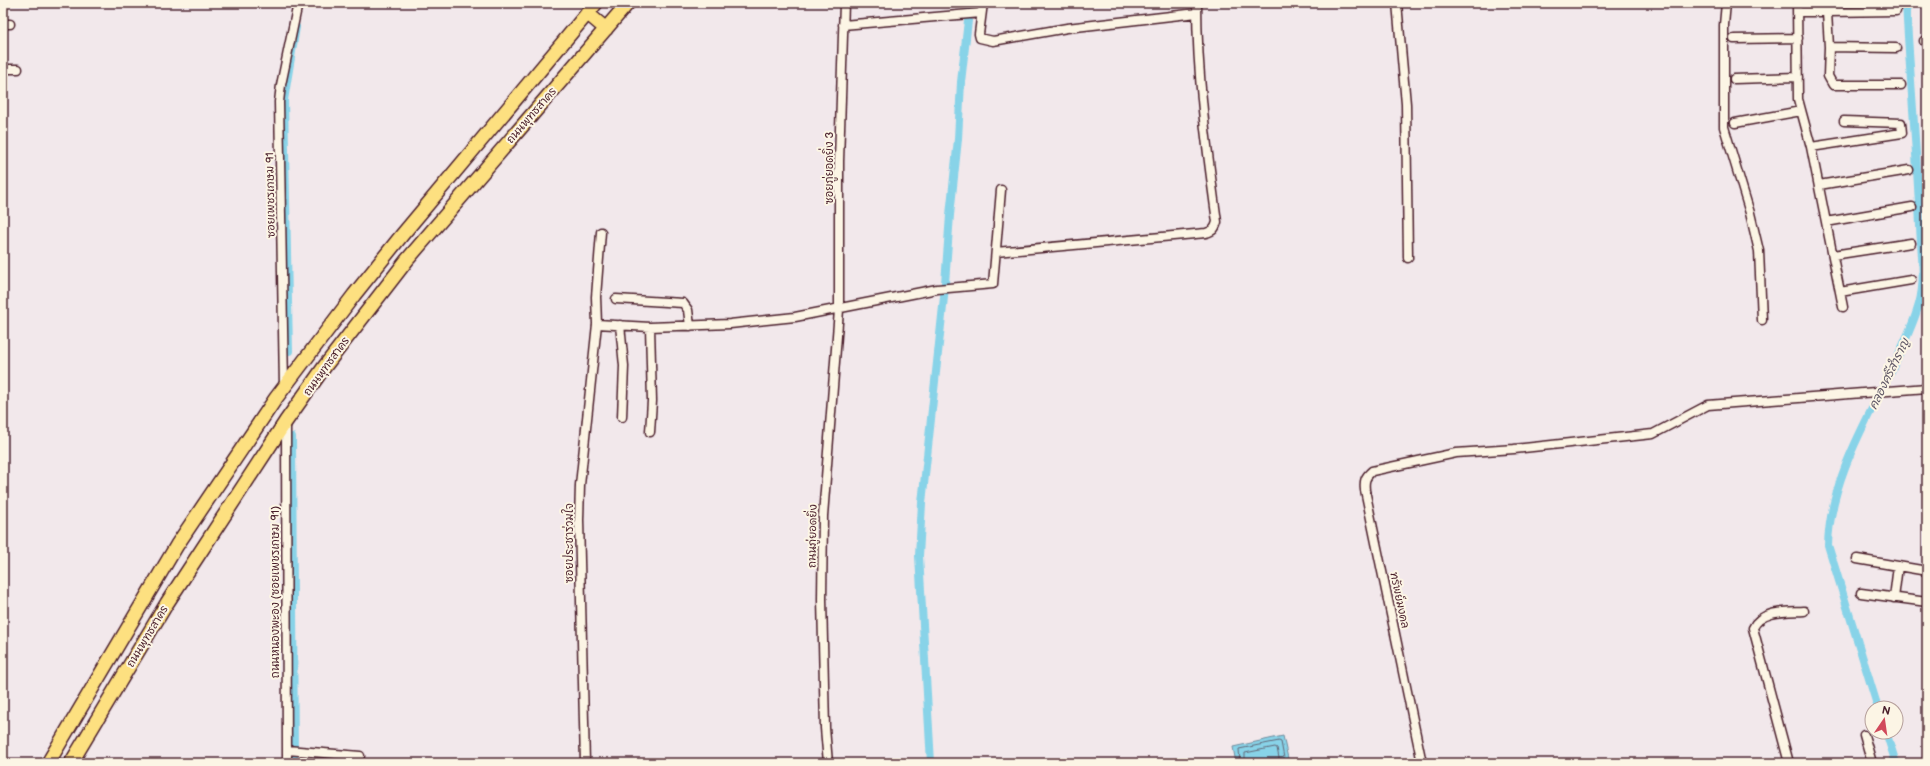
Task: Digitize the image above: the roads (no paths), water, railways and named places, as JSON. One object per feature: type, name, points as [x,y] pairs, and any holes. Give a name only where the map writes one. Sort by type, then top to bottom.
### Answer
[{"type":"main road","name":"ถนนพุทธสาคร","points":[[71,763],[167,603],[286,421],[325,366],[403,264],[628,3]]},
{"type":"main road","name":"ถนนพุทธสาคร","points":[[48,763],[177,545],[284,388],[354,295],[591,8]]},
{"type":"main road","points":[[591,8],[606,29]]},
{"type":"street","name":"ซอยเพชรเกษม 91","points":[[284,388],[279,102],[281,85],[298,3]]},
{"type":"street","name":"ซอยภู่ยอดยิ่ง 3","points":[[839,310],[839,145],[844,3]]},
{"type":"street","points":[[983,3],[979,34],[980,38],[993,41],[1067,28],[1197,13]]},
{"type":"street","points":[[996,252],[1206,233],[1212,232],[1216,228],[1199,75],[1197,3]]},
{"type":"street","points":[[1397,3],[1406,104],[1408,258]]},
{"type":"street","points":[[1726,3],[1724,25],[1724,127],[1750,213],[1759,251],[1762,320]]},
{"type":"street","points":[[1797,3],[1798,99],[1811,147],[1843,307]]},
{"type":"street","points":[[1797,12],[1896,11]]},
{"type":"street","points":[[1827,12],[1829,47],[1828,76],[1833,85],[1901,85]]},
{"type":"street","points":[[843,26],[981,13]]},
{"type":"street","points":[[1734,39],[1798,38]]},
{"type":"street","points":[[1829,47],[1896,48]]},
{"type":"street","points":[[3,69],[18,69]]},
{"type":"street","points":[[1734,79],[1798,77]]},
{"type":"street","points":[[1735,123],[1801,111]]},
{"type":"street","points":[[1811,147],[1902,133],[1901,123],[1844,121]]},
{"type":"street","points":[[1818,185],[1910,170]]},
{"type":"street","points":[[597,324],[650,327],[690,326],[794,317],[839,310],[937,289],[993,284],[1001,190]]},
{"type":"street","points":[[1826,222],[1912,207]]},
{"type":"street","name":"ซอยประชาร่วมใจ","points":[[585,763],[579,520],[580,485],[597,324],[596,297],[601,232]]},
{"type":"street","points":[[1832,255],[1911,243]]},
{"type":"street","points":[[1840,292],[1911,280]]},
{"type":"street","points":[[616,299],[683,303],[688,310],[690,326]]},
{"type":"street","name":"ถนนภู่ยอดยิ่ง","points":[[828,763],[825,728],[822,516],[839,310]]},
{"type":"street","points":[[620,325],[624,366],[622,417]]},
{"type":"street","points":[[650,327],[652,401],[650,432]]},
{"type":"street","name":"ทรัพย์มงคล","points":[[1422,763],[1364,482],[1366,476],[1372,471],[1460,452],[1514,450],[1653,434],[1708,405],[1927,388]]},
{"type":"street","name":"ถนนหนองพะอง (ซอยเพชรเกษม 91)","points":[[286,421],[287,763]]},
{"type":"street","points":[[1857,559],[1927,571]]},
{"type":"street","points":[[1894,598],[1898,566]]},
{"type":"street","points":[[1861,593],[1927,602]]},
{"type":"street","points":[[1789,763],[1753,628],[1756,621],[1770,614],[1804,611]]},
{"type":"street","points":[[1865,740],[1872,763]]},
{"type":"street","points":[[286,750],[360,756]]},
{"type":"water","points":[[1283,736],[1289,763],[1236,763],[1233,747]]},
{"type":"waterway","points":[[931,763],[919,556],[922,503],[944,297],[950,215],[958,139],[961,82],[970,3]]},
{"type":"waterway","name":"คลองศรีสำราญ","points":[[1876,700],[1828,545],[1830,521],[1835,497],[1842,475],[1861,430],[1908,335],[1917,312],[1921,295],[1922,265],[1906,3]]},
{"type":"waterway","points":[[289,351],[284,100],[296,27]]},
{"type":"waterway","points":[[292,437],[294,763]]},
{"type":"waterway","name":"คลองศรีสำราญ","points":[[1889,740],[1896,763]]}]
